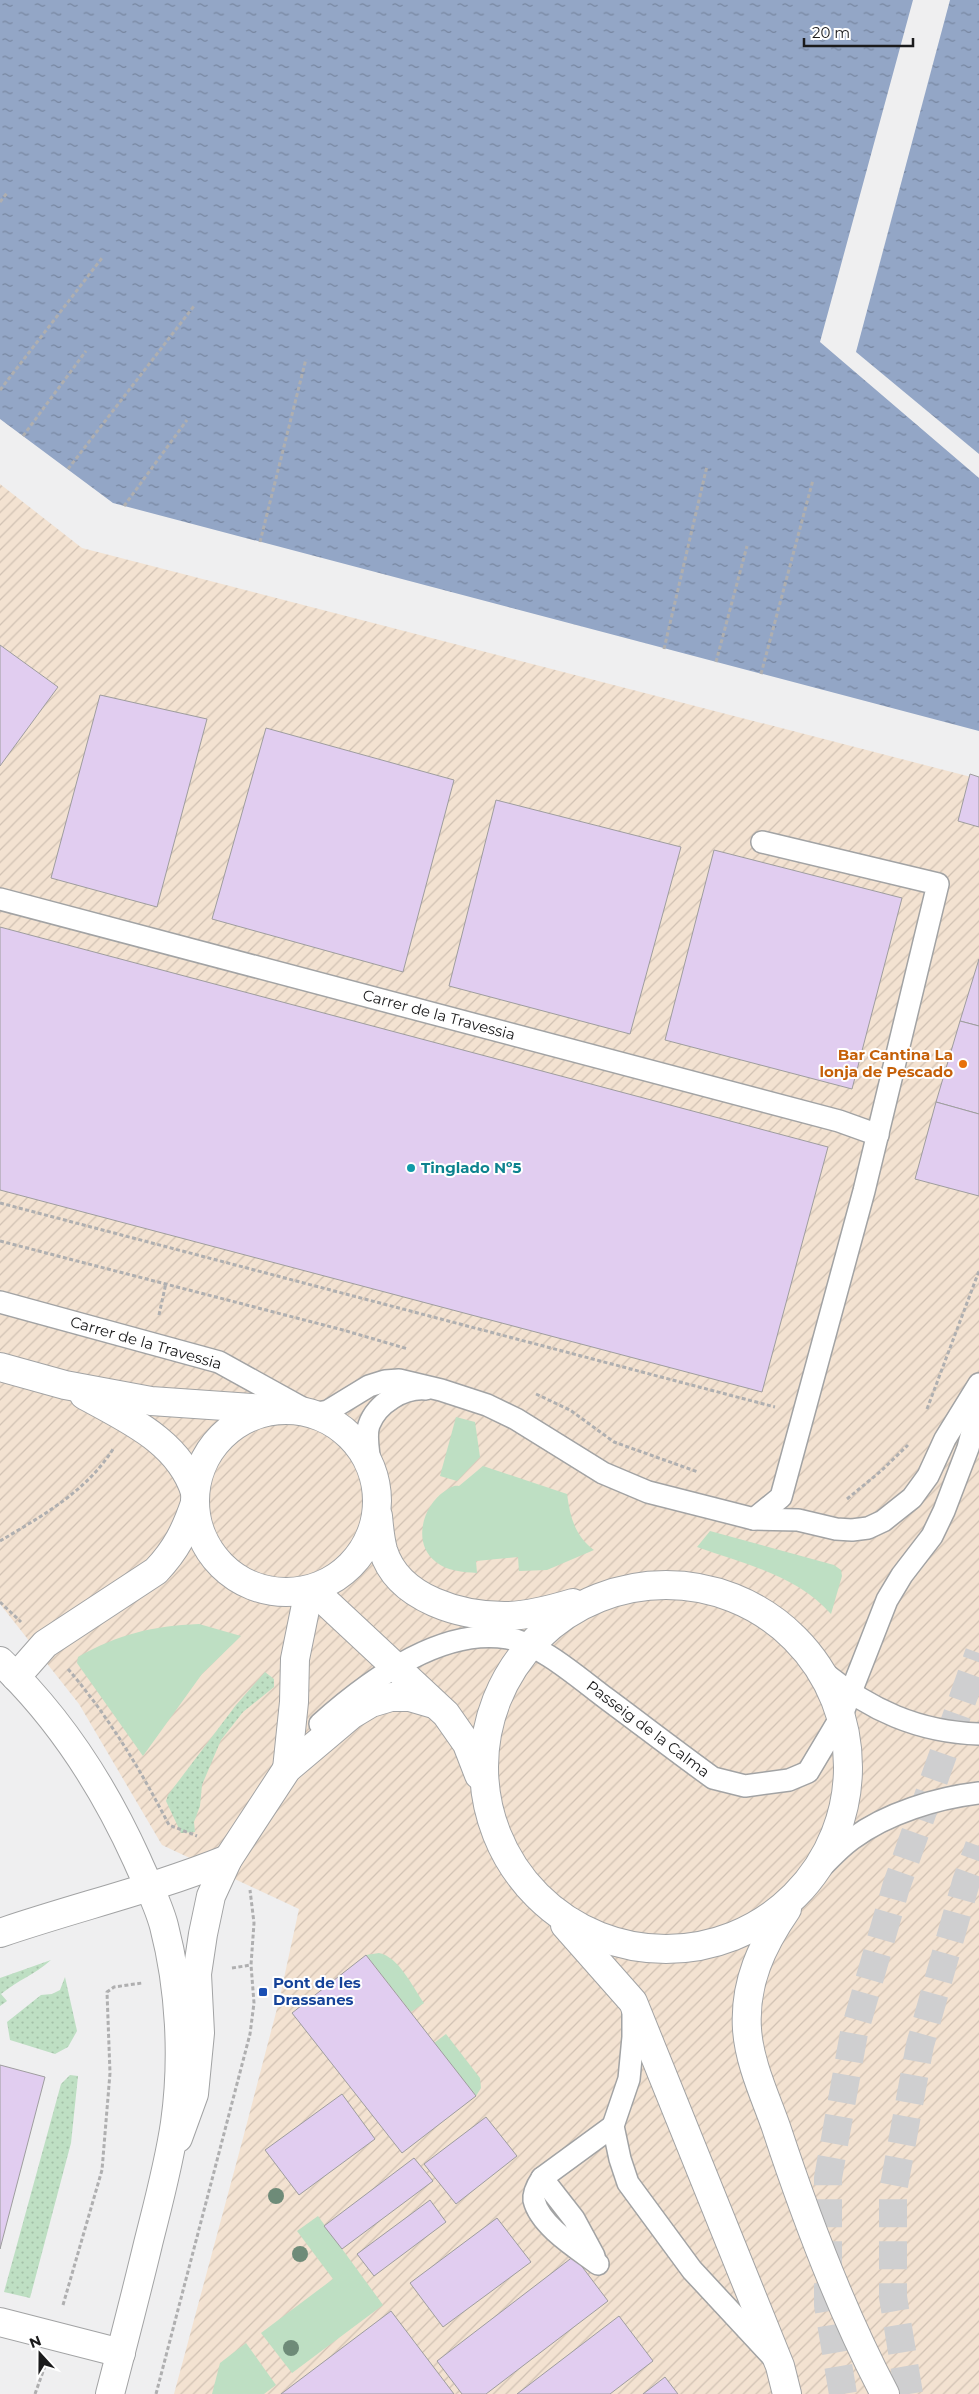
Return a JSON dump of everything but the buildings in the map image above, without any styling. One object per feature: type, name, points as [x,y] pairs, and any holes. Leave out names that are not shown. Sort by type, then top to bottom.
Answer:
[{"type":"street","points":[[0,1367],[65,1385],[151,1401],[312,1414],[341,1428],[358,1444],[370,1464],[377,1486],[383,1550],[392,1568],[409,1587],[424,1597],[448,1607],[473,1613],[510,1616],[549,1610],[615,1591],[663,1584],[710,1589],[755,1607],[793,1634],[846,1704],[849,1756],[846,1799],[834,1839],[805,1885],[771,1933],[758,1960],[749,1991],[747,2029],[756,2068],[802,2205],[850,2322],[885,2394]]},
{"type":"street","points":[[65,1385],[129,1421],[163,1443],[185,1468],[195,1497],[195,1514],[201,1534],[217,1562],[241,1581],[271,1592],[310,1589],[335,1578],[355,1561],[364,1550],[373,1532],[378,1509]]},
{"type":"street","points":[[110,2394],[166,2170],[175,2122],[178,2076],[176,1993],[163,1925],[149,1887],[116,1816],[87,1764],[60,1728],[8,1669],[156,1571],[171,1555],[183,1536],[195,1497],[200,1471],[209,1452],[223,1435],[240,1422],[260,1414],[281,1410]]},
{"type":"street","points":[[310,1589],[446,1714],[467,1744],[474,1760],[492,1827],[507,1860],[528,1888],[555,1913],[632,2002],[780,2366],[787,2394]]},
{"type":"street","points":[[287,1769],[294,1702],[295,1659],[310,1589]]},
{"type":"street","points":[[484,1792],[484,1742],[497,1694],[528,1646],[546,1629],[573,1610],[615,1591]]},
{"type":"street","points":[[166,2170],[194,2094],[200,2033],[197,1974],[211,1896],[228,1859],[287,1769],[351,1714],[371,1703],[391,1696],[410,1696],[434,1704]]},
{"type":"street","points":[[0,1933],[61,1912],[149,1887],[228,1859]]},
{"type":"street","points":[[555,1913],[602,1938],[655,1950],[709,1944],[753,1926],[805,1885]]},
{"type":"street","points":[[0,2322],[121,2353]]},
{"type":"lane","points":[[754,1519],[780,1497],[878,1135],[938,884],[762,842]]},
{"type":"lane","name":"Carrer de la Travessia","points":[[0,899],[839,1121],[878,1135]]},
{"type":"lane","name":"Carrer de la Travessia","points":[[0,1302],[219,1362],[312,1414]]},
{"type":"lane","points":[[312,1414],[328,1412],[370,1386],[384,1381],[399,1380],[441,1390],[487,1405],[516,1420],[603,1473],[648,1492],[754,1519],[798,1520],[836,1529],[852,1530],[868,1528],[883,1521],[912,1498],[923,1484],[945,1439],[979,1384]]},
{"type":"lane","points":[[370,1464],[369,1425],[377,1411],[388,1401],[402,1393],[419,1388],[441,1390]]},
{"type":"lane","name":"Passeig de la Calma","points":[[287,1769],[320,1724],[351,1696],[397,1667],[437,1647],[474,1637],[508,1638],[546,1653],[713,1778],[745,1786],[789,1780],[808,1772],[846,1704],[887,1600],[902,1575],[932,1536],[944,1511],[968,1448],[979,1406]]},
{"type":"lane","points":[[846,1704],[879,1709],[928,1728],[979,1734]]},
{"type":"lane","points":[[805,1885],[852,1839],[878,1824],[944,1799],[979,1794]]},
{"type":"lane","points":[[632,2002],[634,2037],[628,2079],[613,2126],[620,2159],[628,2183],[692,2270],[780,2366]]},
{"type":"lane","points":[[542,2178],[613,2126]]},
{"type":"path","points":[[0,202],[7,193]]},
{"type":"path","points":[[0,390],[102,258]]},
{"type":"path","points":[[68,469],[194,306]]},
{"type":"path","points":[[24,436],[86,352]]},
{"type":"path","points":[[260,542],[306,359]]},
{"type":"path","points":[[124,506],[188,420]]},
{"type":"path","points":[[664,649],[707,466]]},
{"type":"path","points":[[761,674],[814,480]]},
{"type":"path","points":[[716,662],[748,546]]},
{"type":"path","points":[[0,1203],[803,1413]]},
{"type":"path","points":[[0,1241],[334,1328],[416,1352]]},
{"type":"path","points":[[926,1411],[979,1271]]},
{"type":"path","points":[[529,1391],[570,1410],[614,1442],[702,1473]]},
{"type":"path","points":[[846,1500],[881,1471],[909,1443]]},
{"type":"path","points":[[0,1541],[37,1519],[86,1483],[103,1464],[116,1444]]},
{"type":"path","points":[[0,1602],[12,1613]]},
{"type":"path","points":[[63,1664],[98,1703],[144,1776],[169,1825],[199,1837]]},
{"type":"path","points":[[156,2394],[250,2034],[254,2003],[251,1964],[254,1923],[252,1900],[247,1883]]},
{"type":"path","points":[[63,2307],[102,2170],[110,2073],[107,1992]]},
{"type":"path","points":[[35,2394],[47,2361]]},
{"type":"shaded area","points":[[0,484],[82,548],[979,779],[979,2394],[174,2394],[279,2001],[299,1909],[162,1845],[79,1704],[0,1604]]},
{"type":"green space","points":[[456,1417],[475,1422],[480,1457],[457,1481],[440,1476]]},
{"type":"green space","points":[[483,1466],[567,1494],[574,1525],[582,1539],[594,1550],[547,1570],[519,1571],[518,1557],[476,1561],[477,1573],[450,1569],[436,1562],[424,1545],[422,1536],[426,1515],[437,1498],[445,1491],[459,1486]]},
{"type":"green space","points":[[710,1531],[834,1565],[841,1570],[842,1576],[831,1614],[802,1589],[786,1580],[751,1565],[697,1547]]},
{"type":"green space","points":[[199,1624],[241,1636],[202,1674],[143,1756],[77,1663],[78,1657],[108,1642],[136,1633],[151,1629]]},
{"type":"green space","points":[[265,1672],[274,1679],[274,1687],[243,1712],[221,1740],[202,1785],[200,1806],[194,1822],[195,1832],[181,1833],[166,1801],[168,1795],[236,1705]]},
{"type":"green space","points":[[379,1953],[393,1960],[399,1966],[424,2003],[411,2012],[366,1955]]},
{"type":"green space","points":[[51,1960],[1,1994],[7,2001],[0,2006],[0,1978]]},
{"type":"green space","points":[[65,1977],[77,2031],[68,2047],[55,2054],[10,2040],[7,2022],[41,1995],[52,1994],[60,1990]]},
{"type":"green space","points":[[446,2034],[480,2078],[481,2088],[476,2096],[434,2043]]},
{"type":"green space","points":[[70,2075],[78,2076],[71,2143],[30,2298],[4,2292],[61,2084]]},
{"type":"green space","points":[[318,2216],[383,2305],[292,2373],[261,2333],[333,2279],[297,2231]]},
{"type":"green space","points":[[246,2343],[276,2385],[264,2394],[212,2394],[220,2363]]},
{"type":"water","points":[[0,0],[913,0],[820,342],[979,478],[979,731],[113,503],[0,419]]},
{"type":"water","points":[[950,0],[979,0],[979,454],[856,352]]},
{"type":"tunnel","points":[[843,2394],[828,2305],[828,2178],[854,2033],[896,1887],[979,1653]]},
{"type":"tunnel","points":[[909,2394],[893,2297],[893,2191],[920,2045],[966,1882],[979,1846]]},
{"type":"place","name":"Bar Cantina La lonja de Pescado","points":[[963,1064]]},
{"type":"place","name":"Tinglado Nº5","points":[[411,1168]]},
{"type":"place","name":"Pont de les Drassanes","points":[[263,1992]]}]
